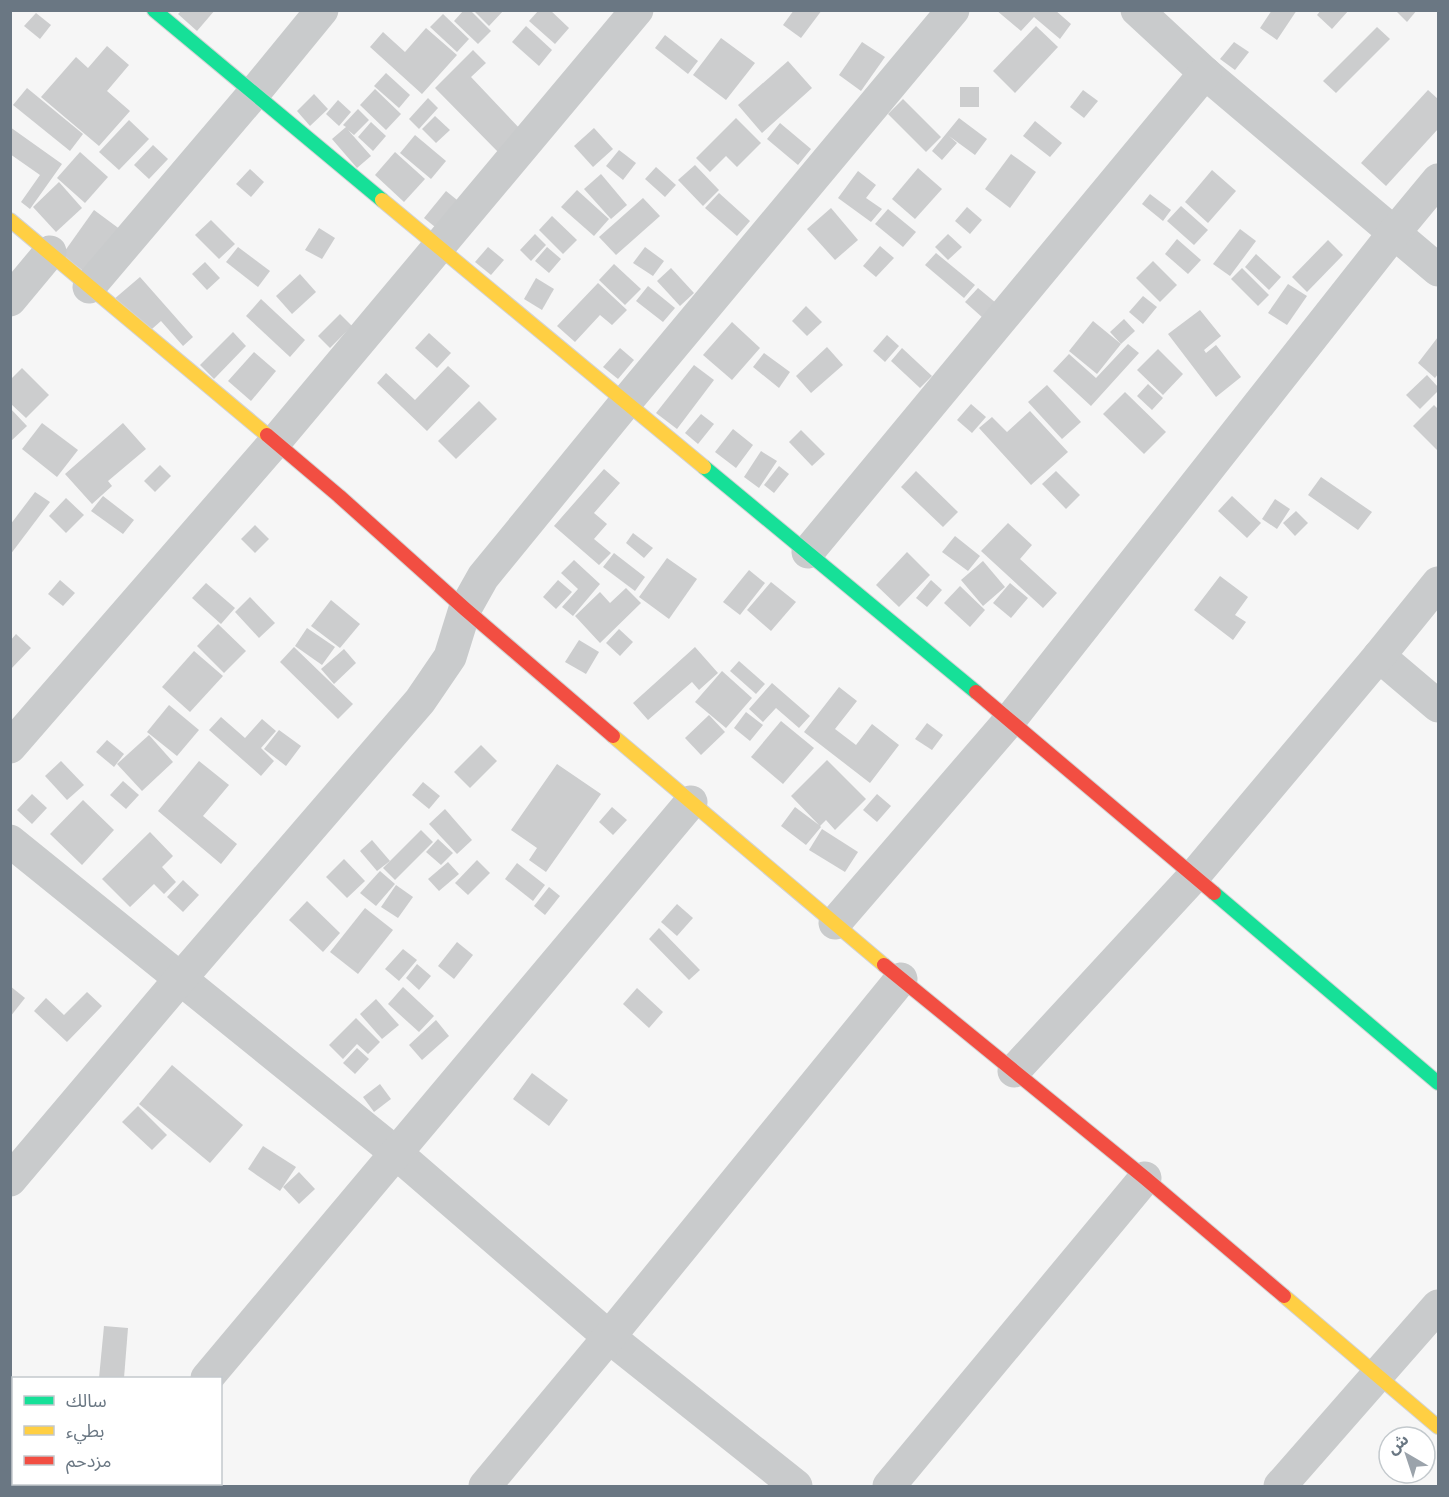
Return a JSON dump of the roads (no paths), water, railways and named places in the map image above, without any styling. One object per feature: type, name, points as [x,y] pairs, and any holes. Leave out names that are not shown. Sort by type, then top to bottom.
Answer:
[{"type":"street","points":[[154,10],[1010,720],[1438,1083]]},
{"type":"street","points":[[89,286],[322,10]]},
{"type":"street","points":[[10,747],[275,442],[637,10]]},
{"type":"street","points":[[10,1180],[420,701],[450,657],[465,609],[483,577],[953,10]]},
{"type":"street","points":[[1137,10],[1205,73],[1438,270]]},
{"type":"street","points":[[808,552],[1205,73]]},
{"type":"street","points":[[836,923],[1010,720],[1438,180]]},
{"type":"street","points":[[10,220],[339,496],[465,609],[691,802],[901,979],[1145,1178],[1438,1427]]},
{"type":"street","points":[[10,300],[50,252]]},
{"type":"street","points":[[1014,1071],[1194,876],[1380,656],[1438,583]]},
{"type":"street","points":[[1380,656],[1438,706]]},
{"type":"street","points":[[208,1377],[691,802]]},
{"type":"street","points":[[10,841],[396,1153],[609,1337],[796,1486]]},
{"type":"street","points":[[484,1486],[609,1337],[901,979]]},
{"type":"street","points":[[889,1486],[1145,1178]]},
{"type":"street","points":[[1280,1486],[1438,1306]]}]
